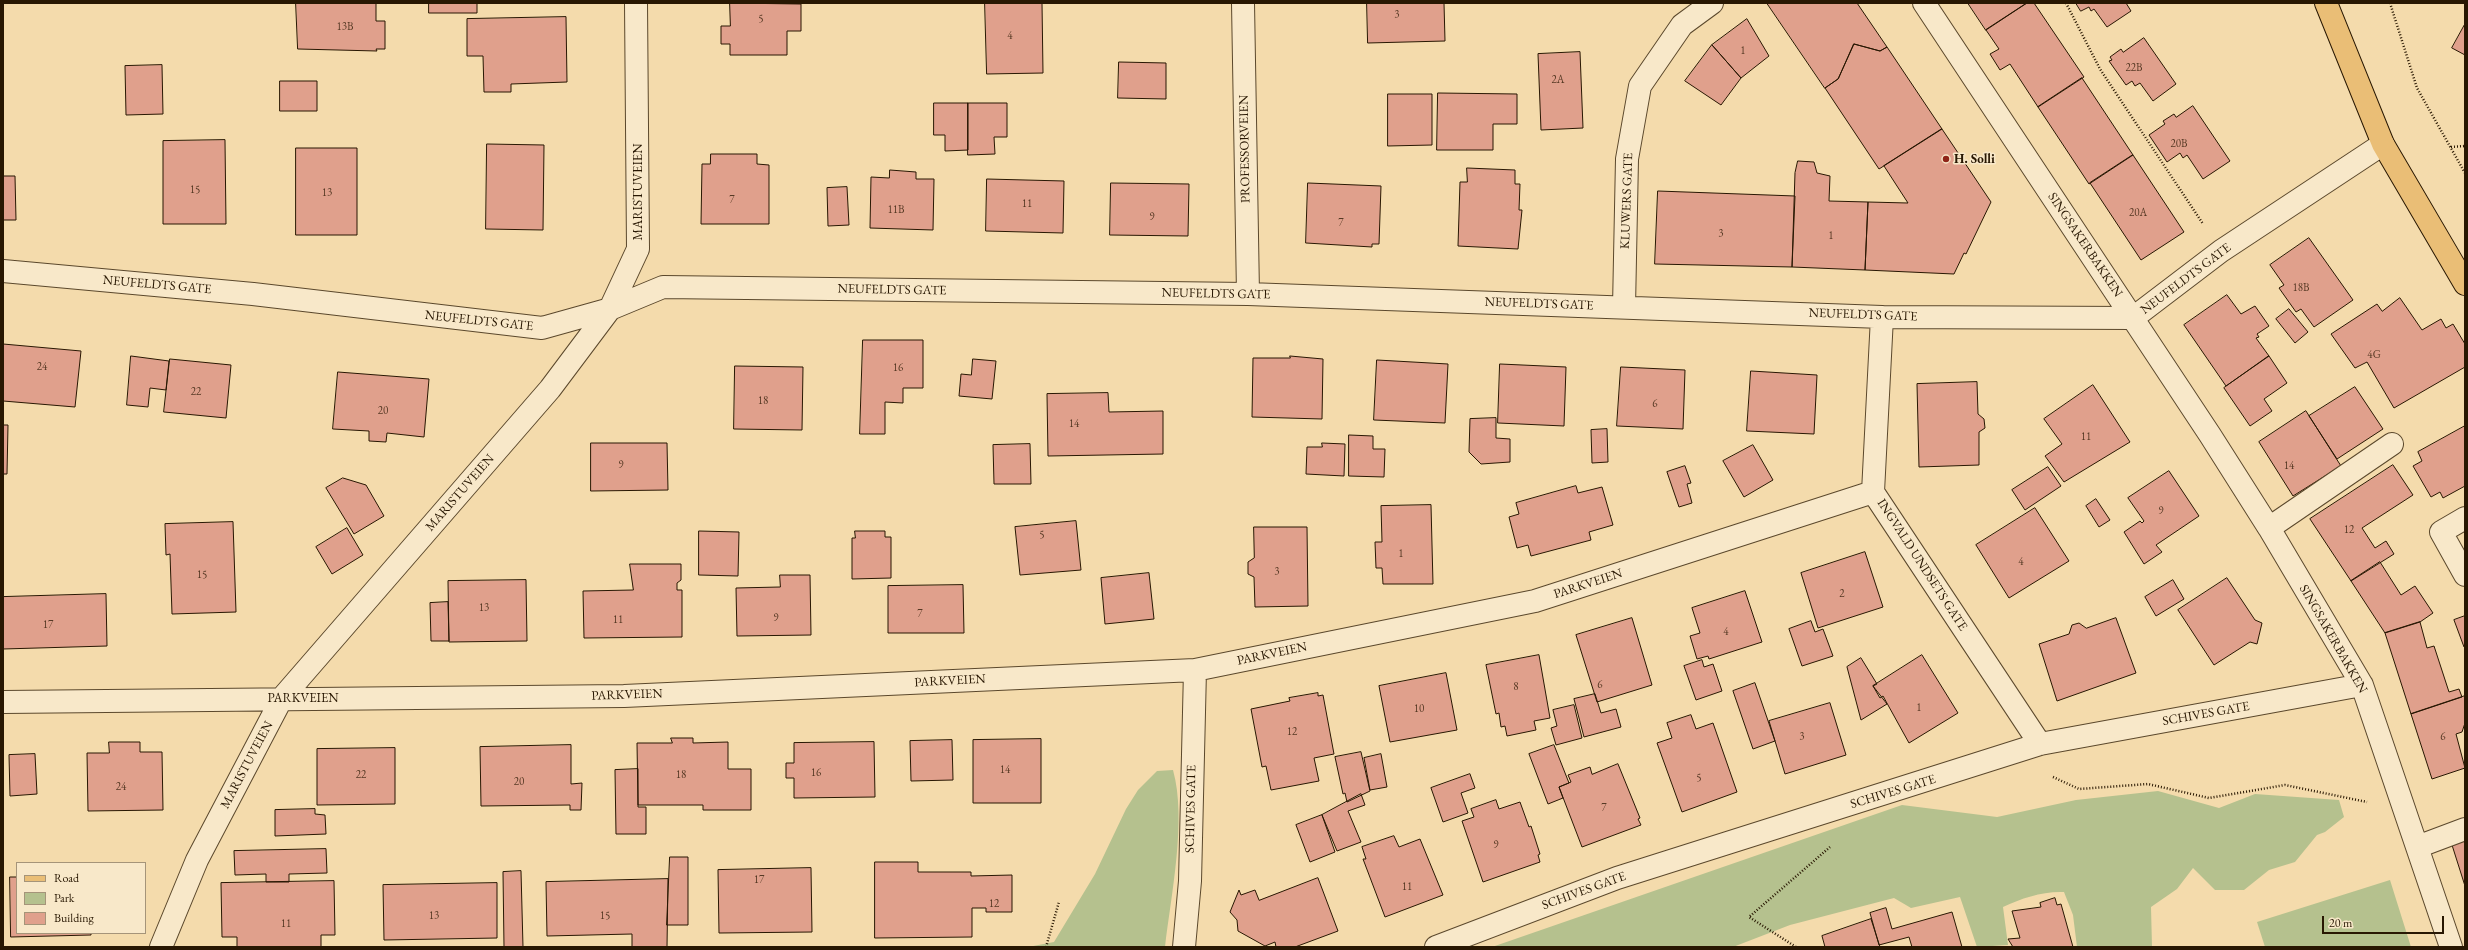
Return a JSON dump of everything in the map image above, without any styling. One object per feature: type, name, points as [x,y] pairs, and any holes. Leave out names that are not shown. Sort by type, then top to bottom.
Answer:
[{"type":"main road","points":[[2326,3],[2383,144],[2465,284]]},
{"type":"street","name":"MARISTUVEIEN","points":[[161,947],[197,860],[282,698],[550,389],[610,309],[638,249],[636,3]]},
{"type":"street","name":"PROFESSORVEIEN","points":[[1243,3],[1248,294]]},
{"type":"street","name":"KLUWERS GATE","points":[[1624,307],[1627,159],[1640,86],[1682,25],[1712,3]]},
{"type":"street","name":"SINGSAKERBAKKEN","points":[[1924,3],[2133,318],[2269,528],[2362,685],[2452,947]]},
{"type":"street","name":"NEUFELDTS GATE","points":[[3,271],[253,294],[542,328],[610,309],[663,287],[1248,294],[1882,317],[2133,318],[2221,251],[2383,144]]},
{"type":"street","name":"INGVALD UNDSETS GATE","points":[[1882,317],[1874,492],[2040,744]]},
{"type":"street","points":[[2269,528],[2392,444]]},
{"type":"street","name":"PARKVEIEN","points":[[3,702],[282,698],[624,696],[1194,670],[1535,601],[1874,492]]},
{"type":"street","points":[[2465,518],[2440,532],[2465,575]]},
{"type":"street","name":"SCHIVES GATE","points":[[1184,947],[1190,881],[1194,670]]},
{"type":"street","name":"SCHIVES GATE","points":[[1436,947],[1617,878],[2040,744],[2362,685]]},
{"type":"street","points":[[2417,847],[2465,829]]},
{"type":"path","points":[[2066,3],[2100,69],[2146,141],[2221,251]]},
{"type":"path","points":[[2390,3],[2417,88],[2465,173]]},
{"type":"path","points":[[2451,147],[2465,146]]},
{"type":"path","points":[[2008,755],[2079,789],[2148,784],[2209,798],[2285,785],[2343,796],[2364,803],[2398,790]]},
{"type":"path","points":[[1796,947],[1749,917],[1830,846],[1822,813]]},
{"type":"path","points":[[1046,947],[1059,902]]},
{"type":"green space","points":[[1173,770],[1177,790],[1178,834],[1174,881],[1165,947],[1028,947],[1054,942],[1095,874],[1126,809],[1138,790],[1157,771]]},
{"type":"green space","points":[[2158,791],[2219,808],[2255,794],[2339,800],[2344,817],[2325,832],[2317,835],[2295,862],[2269,870],[2244,890],[2215,890],[2193,868],[2177,889],[2151,907],[2152,947],[2077,947],[2073,915],[2064,892],[2056,892],[2033,896],[2003,907],[2008,945],[1977,947],[1960,897],[1911,908],[1894,898],[1790,925],[1733,947],[1492,947],[1902,805],[1997,817],[2076,800]]},
{"type":"green space","points":[[2390,880],[2411,947],[2265,947],[2257,922]]},
{"type":"building","points":[[296,3],[376,3],[376,21],[385,21],[385,49],[376,49],[377,51],[298,49]]},
{"type":"building","points":[[429,3],[477,3],[477,13],[429,13]]},
{"type":"building","points":[[730,3],[801,4],[801,31],[787,31],[787,55],[730,55],[730,44],[721,44],[721,26],[730,26]]},
{"type":"building","points":[[985,3],[1042,3],[1043,73],[987,74]]},
{"type":"building","points":[[1367,3],[1444,3],[1445,41],[1368,43]]},
{"type":"building","points":[[1767,3],[1857,3],[1887,47],[1880,51],[1854,44],[1838,79],[1825,88]]},
{"type":"building","points":[[1968,3],[2027,3],[1986,30]]},
{"type":"building","points":[[2027,3],[2034,3],[2084,77],[2038,107],[2010,64],[2000,70],[1990,54],[1999,49],[1986,30]]},
{"type":"building","points":[[2076,3],[2126,3],[2131,11],[2107,27],[2094,9],[2091,11],[2089,7],[2081,11]]},
{"type":"building","points":[[566,17],[567,82],[511,84],[511,92],[484,92],[483,56],[467,56],[467,19]]},
{"type":"building","points":[[1747,19],[1769,56],[1741,78],[1712,45]]},
{"type":"building","points":[[2465,24],[2465,55],[2452,48]]},
{"type":"building","points":[[2144,38],[2176,84],[2153,101],[2140,83],[2135,86],[2132,81],[2126,85],[2109,61],[2112,60],[2110,57],[2121,49],[2123,52]]},
{"type":"building","points":[[1854,44],[1880,51],[1887,47],[1942,129],[1879,169],[1825,88],[1838,79]]},
{"type":"building","points":[[1712,45],[1741,78],[1721,105],[1685,81]]},
{"type":"building","points":[[1580,52],[1583,128],[1541,130],[1538,54]]},
{"type":"building","points":[[1119,62],[1166,63],[1166,99],[1118,98]]},
{"type":"building","points":[[162,65],[163,114],[126,115],[125,66]]},
{"type":"building","points":[[2082,78],[2133,155],[2089,184],[2038,107]]},
{"type":"building","points":[[280,81],[317,81],[317,111],[280,111]]},
{"type":"building","points":[[1438,93],[1517,94],[1517,124],[1493,124],[1493,150],[1437,150]]},
{"type":"building","points":[[1388,94],[1432,94],[1432,145],[1388,146]]},
{"type":"building","points":[[934,103],[968,103],[968,150],[945,151],[945,135],[934,135]]},
{"type":"building","points":[[968,103],[1007,103],[1007,137],[994,137],[995,154],[968,155]]},
{"type":"building","points":[[2193,106],[2230,161],[2203,179],[2187,155],[2183,158],[2180,153],[2167,162],[2149,135],[2165,124],[2163,121],[2174,114],[2176,117]]},
{"type":"building","points":[[1942,129],[1991,202],[1966,254],[1964,253],[1954,274],[1865,270],[1868,202],[1908,203],[1884,166]]},
{"type":"building","points":[[225,140],[226,224],[163,224],[163,141]]},
{"type":"building","points":[[487,144],[544,145],[543,230],[486,229]]},
{"type":"building","points":[[296,148],[357,148],[357,235],[296,235]]},
{"type":"building","points":[[711,154],[757,154],[757,164],[769,165],[769,224],[701,224],[702,164],[710,164]]},
{"type":"building","points":[[2133,155],[2184,232],[2141,260],[2090,183]]},
{"type":"building","points":[[1798,161],[1814,162],[1817,173],[1830,176],[1829,201],[1868,202],[1865,270],[1792,267],[1795,173]]},
{"type":"building","points":[[1467,168],[1515,170],[1515,184],[1520,184],[1519,210],[1522,210],[1518,249],[1458,246],[1460,182],[1467,182]]},
{"type":"building","points":[[890,170],[916,172],[916,179],[934,179],[933,230],[870,228],[871,177],[889,178]]},
{"type":"building","points":[[3,176],[15,176],[16,220],[3,220]]},
{"type":"building","points":[[987,179],[1064,181],[1063,233],[986,231]]},
{"type":"building","points":[[1111,183],[1189,184],[1188,236],[1110,235]]},
{"type":"building","points":[[1308,183],[1381,186],[1379,244],[1372,244],[1372,247],[1306,243]]},
{"type":"building","points":[[847,187],[849,225],[828,226],[827,188]]},
{"type":"building","points":[[1658,191],[1795,196],[1792,267],[1655,264]]},
{"type":"building","points":[[2309,238],[2353,300],[2314,327],[2301,309],[2296,312],[2279,288],[2284,285],[2270,265]]},
{"type":"building","points":[[2227,295],[2241,314],[2255,306],[2269,326],[2257,334],[2259,337],[2256,338],[2269,356],[2226,386],[2184,325]]},
{"type":"building","points":[[2400,298],[2422,330],[2441,319],[2446,328],[2453,324],[2465,344],[2465,367],[2394,408],[2367,362],[2355,368],[2331,334],[2377,304],[2382,311]]},
{"type":"building","points":[[2289,309],[2308,332],[2295,343],[2276,319]]},
{"type":"building","points":[[863,340],[923,340],[923,388],[903,388],[903,403],[885,402],[885,434],[860,434]]},
{"type":"building","points":[[3,344],[81,351],[75,407],[3,401]]},
{"type":"building","points":[[131,356],[169,361],[166,390],[150,388],[148,407],[127,405]]},
{"type":"building","points":[[1290,356],[1323,359],[1322,419],[1252,417],[1253,358],[1290,358]]},
{"type":"building","points":[[2269,356],[2287,383],[2264,399],[2272,411],[2250,426],[2224,388]]},
{"type":"building","points":[[170,359],[231,365],[226,418],[164,412]]},
{"type":"building","points":[[973,359],[996,361],[992,399],[959,396],[961,374],[971,375]]},
{"type":"building","points":[[1377,360],[1448,364],[1445,423],[1374,420]]},
{"type":"building","points":[[1500,364],[1566,367],[1564,426],[1498,423]]},
{"type":"building","points":[[735,366],[803,367],[802,430],[734,429]]},
{"type":"building","points":[[1621,367],[1685,370],[1683,429],[1617,426]]},
{"type":"building","points":[[1751,371],[1817,375],[1814,434],[1747,431]]},
{"type":"building","points":[[338,372],[429,379],[424,437],[387,433],[386,442],[369,441],[369,431],[333,429]]},
{"type":"building","points":[[1977,382],[1978,414],[1984,419],[1985,428],[1979,432],[1979,465],[1919,467],[1917,384]]},
{"type":"building","points":[[2093,385],[2130,442],[2064,482],[2045,456],[2062,444],[2044,419]]},
{"type":"building","points":[[2355,387],[2383,429],[2337,459],[2309,416]]},
{"type":"building","points":[[1108,393],[1109,412],[1163,411],[1163,454],[1048,456],[1047,394]]},
{"type":"building","points":[[2306,411],[2341,466],[2293,496],[2259,442]]},
{"type":"building","points":[[1496,418],[1496,438],[1510,439],[1510,462],[1481,464],[1469,452],[1470,419]]},
{"type":"building","points":[[3,425],[8,425],[7,474],[3,474]]},
{"type":"building","points":[[2465,426],[2465,486],[2443,498],[2440,492],[2431,497],[2413,466],[2422,461],[2418,452]]},
{"type":"building","points":[[1607,429],[1608,462],[1592,463],[1591,430]]},
{"type":"building","points":[[1349,435],[1373,436],[1373,449],[1385,449],[1384,477],[1349,476]]},
{"type":"building","points":[[591,443],[667,443],[668,490],[591,491]]},
{"type":"building","points":[[1322,443],[1345,444],[1344,476],[1306,474],[1307,447],[1322,447]]},
{"type":"building","points":[[1030,444],[1031,484],[994,484],[993,445]]},
{"type":"building","points":[[1753,445],[1773,480],[1744,497],[1723,461]]},
{"type":"building","points":[[2393,465],[2413,495],[2362,528],[2375,548],[2386,541],[2394,554],[2351,581],[2310,519]]},
{"type":"building","points":[[1685,466],[1691,483],[1687,484],[1692,503],[1679,507],[1667,472]]},
{"type":"building","points":[[2048,467],[2061,486],[2025,510],[2012,490]]},
{"type":"building","points":[[2169,471],[2199,516],[2156,545],[2162,552],[2144,564],[2124,532],[2140,521],[2142,523],[2144,521],[2128,498]]},
{"type":"building","points":[[343,478],[366,485],[384,516],[354,534],[326,488]]},
{"type":"building","points":[[1576,486],[1578,493],[1602,487],[1613,525],[1589,532],[1591,540],[1531,556],[1528,545],[1517,548],[1509,517],[1519,514],[1516,503]]},
{"type":"building","points":[[2096,499],[2110,520],[2099,527],[2086,506]]},
{"type":"building","points":[[1431,505],[1433,584],[1383,584],[1382,568],[1376,568],[1375,542],[1382,542],[1381,506]]},
{"type":"building","points":[[2035,508],[2069,561],[2009,598],[1976,545]]},
{"type":"building","points":[[1076,521],[1081,570],[1020,575],[1015,527]]},
{"type":"building","points":[[233,522],[236,612],[172,614],[170,554],[166,555],[165,524]]},
{"type":"building","points":[[1254,527],[1307,527],[1308,606],[1255,607],[1254,577],[1248,574],[1248,562],[1254,558]]},
{"type":"building","points":[[347,528],[363,555],[332,574],[316,547]]},
{"type":"building","points":[[699,531],[739,532],[738,576],[699,575]]},
{"type":"building","points":[[855,531],[885,531],[885,537],[891,537],[891,578],[852,579],[852,538],[855,538]]},
{"type":"building","points":[[1865,552],[1883,607],[1818,628],[1801,573]]},
{"type":"building","points":[[2380,562],[2401,595],[2415,586],[2433,613],[2420,622],[2385,633],[2351,581]]},
{"type":"building","points":[[630,564],[681,564],[681,580],[677,583],[677,590],[682,590],[682,637],[584,638],[583,591],[633,590]]},
{"type":"building","points":[[1149,573],[1154,619],[1105,624],[1101,578]]},
{"type":"building","points":[[780,575],[810,575],[811,635],[737,636],[736,588],[780,587]]},
{"type":"building","points":[[2227,578],[2255,620],[2262,623],[2257,644],[2250,642],[2214,665],[2178,610]]},
{"type":"building","points":[[526,580],[527,641],[449,642],[448,581]]},
{"type":"building","points":[[2173,580],[2184,599],[2156,616],[2145,597]]},
{"type":"building","points":[[963,585],[964,633],[888,633],[888,586]]},
{"type":"building","points":[[1745,591],[1762,642],[1709,659],[1708,656],[1697,659],[1690,636],[1700,633],[1692,608]]},
{"type":"building","points":[[106,594],[107,646],[3,649],[3,597]]},
{"type":"building","points":[[448,602],[449,641],[431,641],[430,603]]},
{"type":"building","points":[[2465,616],[2465,647],[2464,647],[2454,620]]},
{"type":"building","points":[[1632,618],[1652,685],[1597,702],[1576,635]]},
{"type":"building","points":[[2116,618],[2136,673],[2057,701],[2039,644],[2069,634],[2072,625],[2079,623],[2086,628]]},
{"type":"building","points":[[1811,621],[1815,632],[1823,629],[1833,656],[1802,666],[1789,629]]},
{"type":"building","points":[[2420,622],[2427,648],[2434,646],[2449,692],[2459,689],[2462,697],[2411,714],[2385,633]]},
{"type":"building","points":[[1539,655],[1550,718],[1534,721],[1536,730],[1507,736],[1505,726],[1501,727],[1499,713],[1496,714],[1486,665]]},
{"type":"building","points":[[1922,655],[1958,713],[1909,743],[1883,696],[1880,698],[1873,686]]},
{"type":"building","points":[[1861,658],[1877,684],[1873,686],[1887,704],[1861,720],[1847,667]]},
{"type":"building","points":[[1702,660],[1704,667],[1713,664],[1722,691],[1696,700],[1684,666]]},
{"type":"building","points":[[1446,673],[1457,730],[1390,742],[1379,686]]},
{"type":"building","points":[[1755,683],[1775,741],[1753,749],[1733,691]]},
{"type":"building","points":[[1318,693],[1318,696],[1323,695],[1334,754],[1314,758],[1319,781],[1271,790],[1266,766],[1262,767],[1251,709],[1290,701],[1289,698]]},
{"type":"building","points":[[1595,694],[1601,713],[1616,709],[1621,727],[1584,737],[1574,699]]},
{"type":"building","points":[[2465,696],[2465,723],[2462,732],[2456,734],[2465,768],[2432,779],[2411,714]]},
{"type":"building","points":[[1830,703],[1846,755],[1785,774],[1769,721]]},
{"type":"building","points":[[1574,705],[1582,738],[1556,745],[1551,728],[1557,726],[1553,710]]},
{"type":"building","points":[[1691,715],[1696,729],[1713,723],[1737,792],[1682,812],[1657,743],[1672,738],[1667,723]]},
{"type":"building","points":[[671,738],[693,738],[693,743],[728,742],[728,769],[751,769],[751,810],[703,810],[703,805],[638,805],[637,743],[672,743]]},
{"type":"building","points":[[1041,739],[1041,803],[973,803],[973,740]]},
{"type":"building","points":[[952,740],[953,780],[911,781],[910,741]]},
{"type":"building","points":[[109,742],[140,742],[140,752],[162,752],[163,810],[88,811],[87,753],[109,753]]},
{"type":"building","points":[[874,742],[875,797],[794,798],[794,778],[786,778],[786,763],[794,763],[794,743]]},
{"type":"building","points":[[571,745],[571,784],[582,783],[581,810],[570,810],[570,805],[481,806],[480,747]]},
{"type":"building","points":[[1554,745],[1569,783],[1559,787],[1563,798],[1548,804],[1529,754]]},
{"type":"building","points":[[395,748],[395,804],[317,805],[317,749]]},
{"type":"building","points":[[1361,752],[1370,791],[1347,802],[1345,793],[1343,794],[1335,757]]},
{"type":"building","points":[[35,754],[37,794],[10,796],[9,755]]},
{"type":"building","points":[[1381,754],[1387,787],[1370,790],[1364,758]]},
{"type":"building","points":[[1618,764],[1640,818],[1638,819],[1641,825],[1582,847],[1559,787],[1571,782],[1568,775],[1590,767],[1592,774]]},
{"type":"building","points":[[638,769],[638,807],[646,807],[646,834],[616,834],[615,770]]},
{"type":"building","points":[[1470,774],[1475,788],[1461,793],[1468,813],[1443,822],[1431,788]]},
{"type":"building","points":[[1361,794],[1365,805],[1348,811],[1361,842],[1337,851],[1322,815]]},
{"type":"building","points":[[1496,800],[1499,809],[1520,802],[1529,827],[1531,826],[1540,854],[1538,855],[1540,862],[1483,882],[1462,821],[1474,817],[1471,809]]},
{"type":"building","points":[[315,809],[315,814],[325,815],[326,834],[275,836],[275,810]]},
{"type":"building","points":[[1322,815],[1335,852],[1310,862],[1296,825]]},
{"type":"building","points":[[1394,836],[1399,847],[1420,839],[1443,895],[1385,917],[1363,859],[1366,859],[1362,847]]},
{"type":"building","points":[[2465,841],[2465,886],[2452,845]]},
{"type":"building","points":[[326,849],[327,873],[289,874],[289,882],[266,882],[266,874],[235,875],[234,851]]},
{"type":"building","points":[[670,857],[688,857],[688,925],[667,925]]},
{"type":"building","points":[[875,862],[918,862],[918,872],[971,872],[971,876],[1012,875],[1012,912],[986,912],[986,908],[972,908],[972,937],[875,938]]},
{"type":"building","points":[[811,868],[812,932],[719,933],[718,870]]},
{"type":"building","points":[[521,871],[523,947],[504,947],[503,872]]},
{"type":"building","points":[[10,877],[16,877],[16,934],[91,934],[91,935],[11,937]]},
{"type":"building","points":[[1318,878],[1338,931],[1295,947],[1276,947],[1275,942],[1265,946],[1238,931],[1237,920],[1230,912],[1239,890],[1241,895],[1255,890],[1259,900]]},
{"type":"building","points":[[668,879],[667,947],[632,947],[632,934],[547,936],[546,882]]},
{"type":"building","points":[[334,881],[335,935],[321,935],[321,947],[237,947],[237,937],[222,937],[221,883]]},
{"type":"building","points":[[497,883],[497,938],[384,940],[383,885]]},
{"type":"building","points":[[2055,898],[2057,905],[2061,904],[2073,947],[2013,947],[2008,939],[2020,938],[2012,911],[2041,907],[2040,903]]},
{"type":"building","points":[[1886,908],[1892,929],[1952,912],[1962,947],[1912,947],[1909,937],[1879,945],[1870,913]]},
{"type":"building","points":[[1871,919],[1880,947],[1825,947],[1822,936]]},
{"type":"place","name":"H. Solli","points":[[1946,159]]}]
